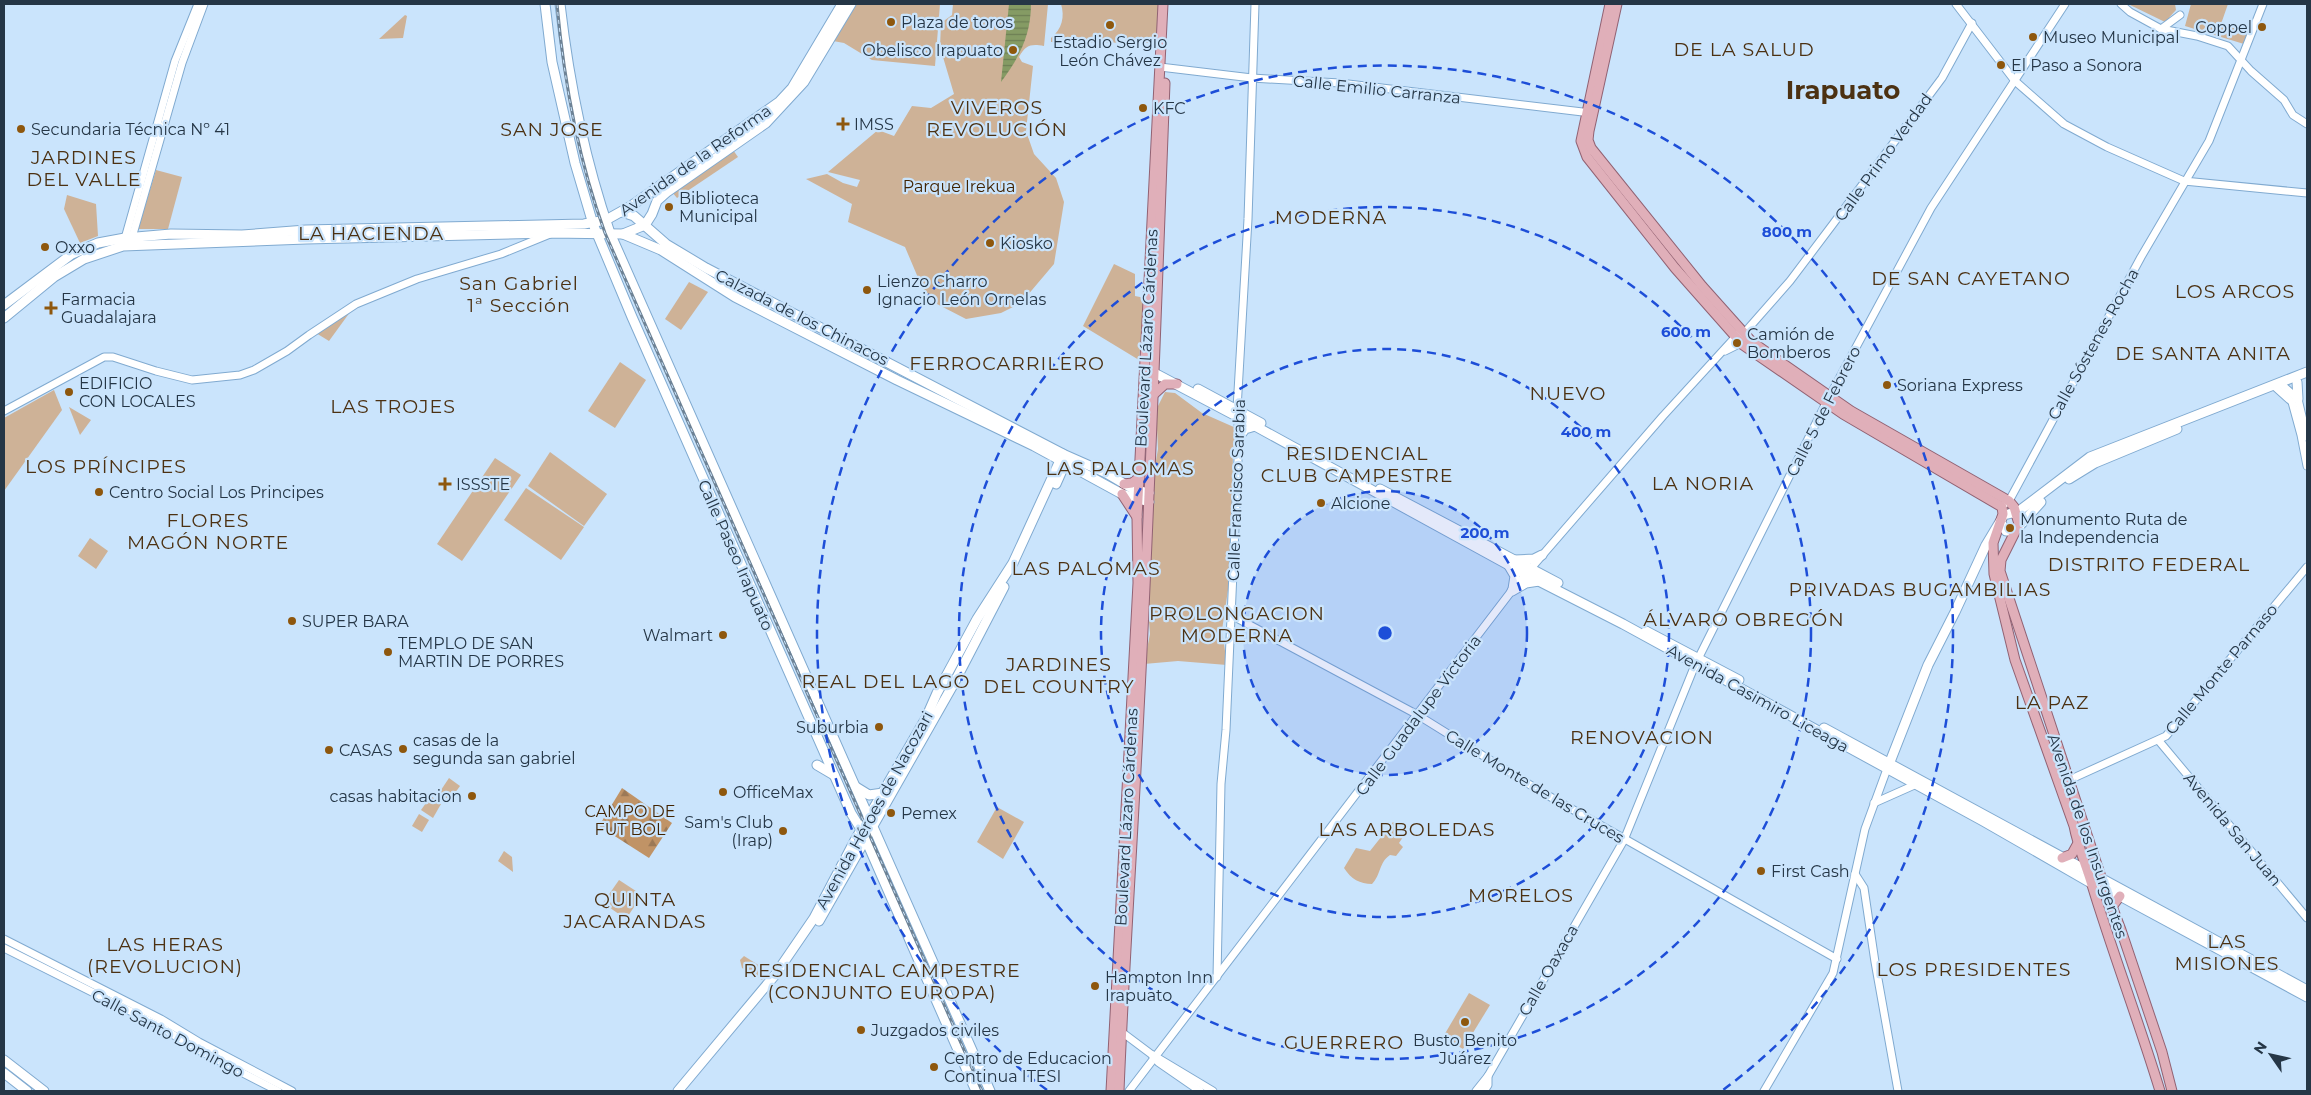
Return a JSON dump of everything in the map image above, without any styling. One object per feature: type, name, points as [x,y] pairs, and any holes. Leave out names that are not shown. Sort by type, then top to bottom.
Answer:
[{"type":"main road","name":"Calle Paseo Irapuato","points":[[545,4],[552,62],[575,164],[593,224],[632,317],[834,775],[976,1091]]},
{"type":"main road","name":"Calle Paseo Irapuato","points":[[560,4],[567,68],[584,146],[610,233],[990,1091]]},
{"type":"main road","name":"Avenida de la Reforma","points":[[822,44],[842,4]]},
{"type":"main road","name":"Avenida de la Reforma","points":[[4,318],[54,277],[84,260],[127,242],[171,234],[242,235],[306,230],[593,224],[606,220],[707,159],[763,119],[792,88],[851,4]]},
{"type":"main road","name":"Boulevard Lázaro Cárdenas","points":[[1119,1091],[1118,1030],[1138,583],[1137,518],[1144,497],[1140,477],[1163,167],[1163,4]]},
{"type":"main road","name":"Boulevard Lázaro Cárdenas","points":[[1162,67],[1169,4]]},
{"type":"main road","points":[[1610,4],[1590,113],[1588,140],[1591,148],[1742,335],[1828,399],[2014,507],[2020,520],[2018,528]]},
{"type":"main road","points":[[1590,113],[1617,4]]},
{"type":"main road","name":"Avenida de la Reforma","points":[[4,305],[72,254],[98,243],[127,242],[166,246],[306,239],[550,233],[623,234],[645,225],[660,198],[707,159]]},
{"type":"main road","name":"Calzada de los Chinacos","points":[[622,212],[634,216],[690,264],[735,297],[1064,459],[1124,484],[1144,497]]},
{"type":"main road","points":[[652,214],[652,224],[658,237]]},
{"type":"main road","points":[[617,248],[623,234]]},
{"type":"main road","name":"Calzada de los Chinacos","points":[[623,234],[662,250],[820,328],[1064,459],[1122,494],[1144,497]]},
{"type":"main road","points":[[815,338],[820,328]]},
{"type":"main road","name":"Boulevard Lázaro Cárdenas","points":[[1111,1091],[1118,1030],[1144,497],[1153,395],[1149,367]]},
{"type":"main road","name":"Avenida Casimiro Liceaga","points":[[1149,367],[1177,384],[1238,413],[1919,783],[2062,858],[2087,872],[2103,884]]},
{"type":"main road","name":"Avenida Casimiro Liceaga","points":[[1149,367],[1226,404],[1255,426],[1510,561]]},
{"type":"main road","points":[[2280,386],[2307,372]]},
{"type":"main road","points":[[1888,766],[1928,666],[1952,620],[1986,545],[2007,513],[2016,514],[2090,457],[2307,377]]},
{"type":"main road","points":[[2297,382],[2298,399]]},
{"type":"main road","points":[[1153,395],[1165,384],[1177,384]]},
{"type":"main road","points":[[1226,404],[1238,398]]},
{"type":"main road","points":[[1238,437],[1245,429],[1255,426]]},
{"type":"main road","name":"Avenida Héroes de Nacozari","points":[[871,821],[883,793],[926,718],[937,693],[1012,563],[1064,459]]},
{"type":"main road","name":"Avenida Héroes de Nacozari","points":[[684,1091],[772,988],[812,933],[840,886],[871,821],[953,684],[1041,516],[1064,459]]},
{"type":"main road","points":[[1124,484],[1132,483],[1140,477]]},
{"type":"main road","points":[[2001,521],[2006,530],[2010,532],[2018,528],[2033,509],[2065,478]]},
{"type":"main road","points":[[1122,494],[1137,518]]},
{"type":"main road","name":"Avenida de los Insurgentes","points":[[2006,504],[1992,550],[1994,574],[2015,660],[2074,826],[2102,923],[2131,997],[2160,1091]]},
{"type":"main road","name":"Avenida de los Insurgentes","points":[[2018,528],[2002,560],[2000,572],[2111,908],[2121,930],[2162,1052],[2172,1091]]},
{"type":"main road","points":[[1512,590],[1515,576],[1510,561],[1527,560],[1542,555]]},
{"type":"main road","name":"Avenida Casimiro Liceaga","points":[[1528,571],[1540,580],[1697,662]]},
{"type":"main road","points":[[1512,590],[1526,583],[1540,580]]},
{"type":"main road","points":[[817,765],[834,775]]},
{"type":"main road","name":"Avenida Casimiro Liceaga","points":[[1919,783],[2091,883],[2103,884]]},
{"type":"main road","points":[[856,787],[869,795],[883,793]]},
{"type":"main road","points":[[851,813],[854,842]]},
{"type":"main road","name":"Avenida Héroes de Nacozari","points":[[678,1091],[785,962],[814,918],[854,842],[863,836]]},
{"type":"main road","points":[[2062,858],[2072,854],[2078,845]]},
{"type":"main road","points":[[840,886],[845,859]]},
{"type":"main road","points":[[2103,884],[2120,896],[2307,990]]},
{"type":"main road","points":[[2103,884],[2307,997]]},
{"type":"main road","points":[[2111,908],[2120,896]]},
{"type":"main road","points":[[2150,1056],[2158,1058],[2162,1052]]},
{"type":"main road","points":[[4,1060],[44,1091]]},
{"type":"main road","points":[[4,1073],[27,1091]]},
{"type":"street","points":[[127,242],[179,62],[198,4]]},
{"type":"street","points":[[179,62],[204,4]]},
{"type":"street","name":"Calle Francisco Sarabia","points":[[1217,977],[1220,802],[1231,615],[1238,398],[1249,190],[1255,4]]},
{"type":"street","points":[[1956,4],[2015,81],[2064,124],[2135,161],[2184,182],[2307,193]]},
{"type":"street","name":"Calle 5 de Febrero","points":[[1624,840],[1697,662],[1828,399],[1931,208],[2065,4]]},
{"type":"street","points":[[2121,4],[2130,12],[2161,29],[2197,36],[2228,46],[2251,71],[2284,100],[2294,115],[2307,124]]},
{"type":"street","name":"Calle Sóstenes Rocha","points":[[2006,504],[2184,182],[2209,141],[2263,4]]},
{"type":"street","points":[[2161,29],[2180,15]]},
{"type":"street","name":"Calle Primo Verdad","points":[[1742,335],[1817,246],[1942,78],[1972,23]]},
{"type":"street","name":"Calle Emilio Carranza","points":[[1162,67],[1252,78],[1340,83],[1417,94],[1590,113]]},
{"type":"street","points":[[4,412],[104,357],[113,357],[156,372],[192,380],[247,372],[287,351],[309,334],[356,304],[417,279],[501,254],[550,233]]},
{"type":"street","name":"Calle Guadalupe Victoria","points":[[1129,1091],[1154,1056],[1356,797],[1416,714],[1512,590],[1662,416],[1723,352],[1742,335]]},
{"type":"street","points":[[2280,386],[2298,399],[2307,437]]},
{"type":"street","points":[[2280,386],[2292,402],[2302,435],[2307,466]]},
{"type":"street","name":"Calle Monte Parnaso","points":[[2069,780],[2159,741],[2171,730],[2307,567]]},
{"type":"street","name":"Calle Monte de las Cruces","points":[[1231,615],[1416,714],[1540,791],[1624,840],[1709,885],[1837,959]]},
{"type":"street","name":"Avenida San Juan","points":[[2159,741],[2307,918]]},
{"type":"street","points":[[1764,1091],[1833,972],[1874,803],[1888,766]]},
{"type":"street","points":[[1874,803],[1919,783]]},
{"type":"street","name":"Calle Oaxaca","points":[[1476,1091],[1488,1076],[1624,840]]},
{"type":"street","points":[[1856,874],[1864,888],[1898,1091]]},
{"type":"street","name":"Calle Santo Domingo","points":[[4,939],[161,1019],[199,1042],[292,1091]]},
{"type":"street","name":"Calle Santo Domingo","points":[[4,948],[158,1025],[194,1048],[278,1091]]},
{"type":"street","points":[[1118,1030],[1200,1091]]},
{"type":"street","points":[[1154,1056],[1213,1091]]},
{"type":"street","name":"Calle Oaxaca","points":[[1484,1091],[1488,1085],[1488,1076]]},
{"type":"green space","name":"Plaza de toros","points":[[855,4],[940,4],[935,66],[872,60],[844,43],[833,41]]},
{"type":"green space","name":"Parque Irekua","points":[[953,4],[1048,4],[1044,46],[1027,47],[1019,57],[1022,62],[1033,66],[1026,131],[1034,154],[1056,178],[1064,202],[1054,264],[1021,303],[1001,313],[966,319],[937,304],[922,287],[905,247],[848,222],[852,204],[806,179],[827,174],[843,183],[857,187],[860,180],[828,172],[878,130],[894,136],[912,106],[931,108],[954,94],[940,47],[941,23],[952,15]]},
{"type":"green space","name":"Estadio Sergio León Chávez","points":[[1061,4],[1159,4],[1157,43],[1051,42],[1051,38],[1058,31],[1062,22]]},
{"type":"green space","points":[[2128,4],[2175,4],[2176,10],[2165,22]]},
{"type":"green space","points":[[2191,4],[2228,4],[2221,24],[2247,32],[2244,44],[2185,26]]},
{"type":"green space","points":[[405,15],[407,16],[403,38],[379,39]]},
{"type":"green space","points":[[733,150],[738,157],[677,198],[672,192]]},
{"type":"green space","points":[[156,170],[182,177],[168,229],[138,229]]},
{"type":"green space","points":[[67,195],[96,204],[98,236],[80,243],[64,209]]},
{"type":"green space","points":[[1114,264],[1135,274],[1135,296],[1145,298],[1139,360],[1083,326]]},
{"type":"green space","points":[[689,282],[708,292],[681,330],[665,319]]},
{"type":"green space","points":[[353,308],[329,341],[316,333]]},
{"type":"green space","points":[[620,362],[646,380],[615,428],[588,411]]},
{"type":"green space","points":[[54,390],[62,410],[4,491],[4,418]]},
{"type":"green space","points":[[1165,392],[1175,393],[1202,413],[1236,428],[1233,451],[1231,570],[1222,630],[1227,665],[1178,661],[1144,664],[1150,634],[1147,597],[1151,489],[1158,449],[1156,410]]},
{"type":"green space","points":[[69,407],[91,420],[80,435]]},
{"type":"green space","points":[[550,452],[607,494],[584,526],[528,486]]},
{"type":"green space","points":[[495,458],[521,475],[462,561],[437,544]]},
{"type":"green space","points":[[526,488],[584,527],[561,560],[504,520]]},
{"type":"green space","points":[[90,538],[108,551],[96,569],[78,556]]},
{"type":"green space","points":[[449,778],[460,786],[450,800],[439,793]]},
{"type":"green space","name":"CAMPO DE FUT BOL","points":[[622,788],[672,823],[649,858],[599,826]]},
{"type":"green space","points":[[431,796],[441,804],[433,818],[421,810]]},
{"type":"green space","points":[[997,807],[1024,822],[1003,859],[977,842]]},
{"type":"green space","points":[[419,814],[429,820],[422,832],[412,826]]},
{"type":"green space","points":[[1393,822],[1407,831],[1399,843],[1403,847],[1396,856],[1390,855],[1386,858],[1372,884],[1360,882],[1353,878],[1344,868],[1356,848],[1370,851]]},
{"type":"green space","points":[[504,851],[512,857],[513,872],[498,861]]},
{"type":"green space","points":[[619,880],[642,895],[626,919],[603,903]]},
{"type":"green space","points":[[744,956],[768,971],[762,980],[742,968],[740,960]]},
{"type":"green space","points":[[1469,993],[1490,1005],[1463,1049],[1443,1037]]},
{"type":"shaded area","points":[[1009,4],[1031,4],[1029,26],[1023,46],[1001,82]]},
{"type":"railway","points":[[557,4],[568,91],[580,149],[595,205],[605,233],[982,1091]]},
{"type":"place","name":"Plaza de toros","points":[[891,22]]},
{"type":"place","name":"Estadio Sergio León Chávez","points":[[1110,25]]},
{"type":"place","name":"Coppel","points":[[2262,27]]},
{"type":"place","name":"Museo Municipal","points":[[2033,37]]},
{"type":"place","name":"Obelisco Irapuato","points":[[1013,50]]},
{"type":"place","name":"El Paso a Sonora","points":[[2001,65]]},
{"type":"place","name":"KFC","points":[[1143,108]]},
{"type":"place","name":"IMSS","points":[[843,124]]},
{"type":"place","name":"Secundaria Técnica Nº 41","points":[[21,129]]},
{"type":"place","name":"Biblioteca Municipal","points":[[669,207]]},
{"type":"place","name":"Kiosko","points":[[990,243]]},
{"type":"place","name":"Oxxo","points":[[45,247]]},
{"type":"place","name":"Lienzo Charro Ignacio León Ornelas","points":[[867,290]]},
{"type":"place","name":"Farmacia Guadalajara","points":[[51,308]]},
{"type":"place","name":"Camión de Bomberos","points":[[1737,343]]},
{"type":"place","name":"Soriana Express","points":[[1887,385]]},
{"type":"place","name":"EDIFICIO CON LOCALES","points":[[69,392]]},
{"type":"place","name":"ISSSTE","points":[[445,484]]},
{"type":"place","name":"Centro Social Los Principes","points":[[99,492]]},
{"type":"place","name":"Alcione","points":[[1321,503]]},
{"type":"place","name":"Monumento Ruta de la Independencia","points":[[2010,528]]},
{"type":"place","name":"SUPER BARA","points":[[292,621]]},
{"type":"place","name":"Walmart","points":[[723,635]]},
{"type":"place","name":"TEMPLO DE SAN MARTIN DE PORRES","points":[[388,652]]},
{"type":"place","name":"Suburbia","points":[[879,727]]},
{"type":"place","name":"casas de la segunda san gabriel","points":[[403,749]]},
{"type":"place","name":"CASAS","points":[[329,750]]},
{"type":"place","name":"OfficeMax","points":[[723,792]]},
{"type":"place","name":"casas habitacion","points":[[472,796]]},
{"type":"place","name":"Pemex","points":[[891,813]]},
{"type":"place","name":"Sam's Club (Irap)","points":[[783,831]]},
{"type":"place","name":"First Cash","points":[[1761,871]]},
{"type":"place","name":"Hampton Inn Irapuato","points":[[1095,986]]},
{"type":"place","name":"Busto Benito Juárez","points":[[1465,1022]]},
{"type":"place","name":"Juzgados civiles","points":[[861,1030]]},
{"type":"place","name":"Centro de Educacion Continua ITESI","points":[[934,1067]]},
{"type":"district","name":"DE LA SALUD","points":[[1744,49]]},
{"type":"district","name":"Irapuato","points":[[1843,90]]},
{"type":"district","name":"VIVEROS REVOLUCIÓN","points":[[997,118]]},
{"type":"district","name":"SAN JOSE","points":[[552,129]]},
{"type":"district","name":"JARDINES DEL VALLE","points":[[84,168]]},
{"type":"district","name":"MODERNA","points":[[1331,217]]},
{"type":"district","name":"LA HACIENDA","points":[[371,233]]},
{"type":"district","name":"DE SAN CAYETANO","points":[[1971,278]]},
{"type":"district","name":"LOS ARCOS","points":[[2235,291]]},
{"type":"district","name":"San Gabriel 1ª Sección","points":[[519,294]]},
{"type":"district","name":"DE SANTA ANITA","points":[[2203,353]]},
{"type":"district","name":"FERROCARRILERO","points":[[1007,363]]},
{"type":"district","name":"NUEVO","points":[[1568,393]]},
{"type":"district","name":"LAS TROJES","points":[[393,406]]},
{"type":"district","name":"RESIDENCIAL CLUB CAMPESTRE","points":[[1357,464]]},
{"type":"district","name":"LOS PRÍNCIPES","points":[[106,466]]},
{"type":"district","name":"LAS PALOMAS","points":[[1120,468]]},
{"type":"district","name":"LA NORIA","points":[[1703,483]]},
{"type":"district","name":"FLORES MAGÓN NORTE","points":[[208,531]]},
{"type":"district","name":"DISTRITO FEDERAL","points":[[2149,564]]},
{"type":"district","name":"LAS PALOMAS","points":[[1086,568]]},
{"type":"district","name":"PRIVADAS BUGAMBILIAS","points":[[1920,589]]},
{"type":"district","name":"ÁLVARO OBREGÓN","points":[[1744,619]]},
{"type":"district","name":"PROLONGACION MODERNA","points":[[1237,624]]},
{"type":"district","name":"JARDINES DEL COUNTRY","points":[[1059,675]]},
{"type":"district","name":"REAL DEL LAGO","points":[[886,681]]},
{"type":"district","name":"LA PAZ","points":[[2052,702]]},
{"type":"district","name":"RENOVACION","points":[[1642,737]]},
{"type":"district","name":"LAS ARBOLEDAS","points":[[1407,829]]},
{"type":"district","name":"MORELOS","points":[[1521,895]]},
{"type":"district","name":"QUINTA JACARANDAS","points":[[635,910]]},
{"type":"district","name":"LAS MISIONES","points":[[2227,952]]},
{"type":"district","name":"LAS HERAS (REVOLUCION)","points":[[165,955]]},
{"type":"district","name":"LOS PRESIDENTES","points":[[1974,969]]},
{"type":"district","name":"RESIDENCIAL CAMPESTRE (CONJUNTO EUROPA)","points":[[882,981]]},
{"type":"district","name":"GUERRERO","points":[[1344,1042]]}]
